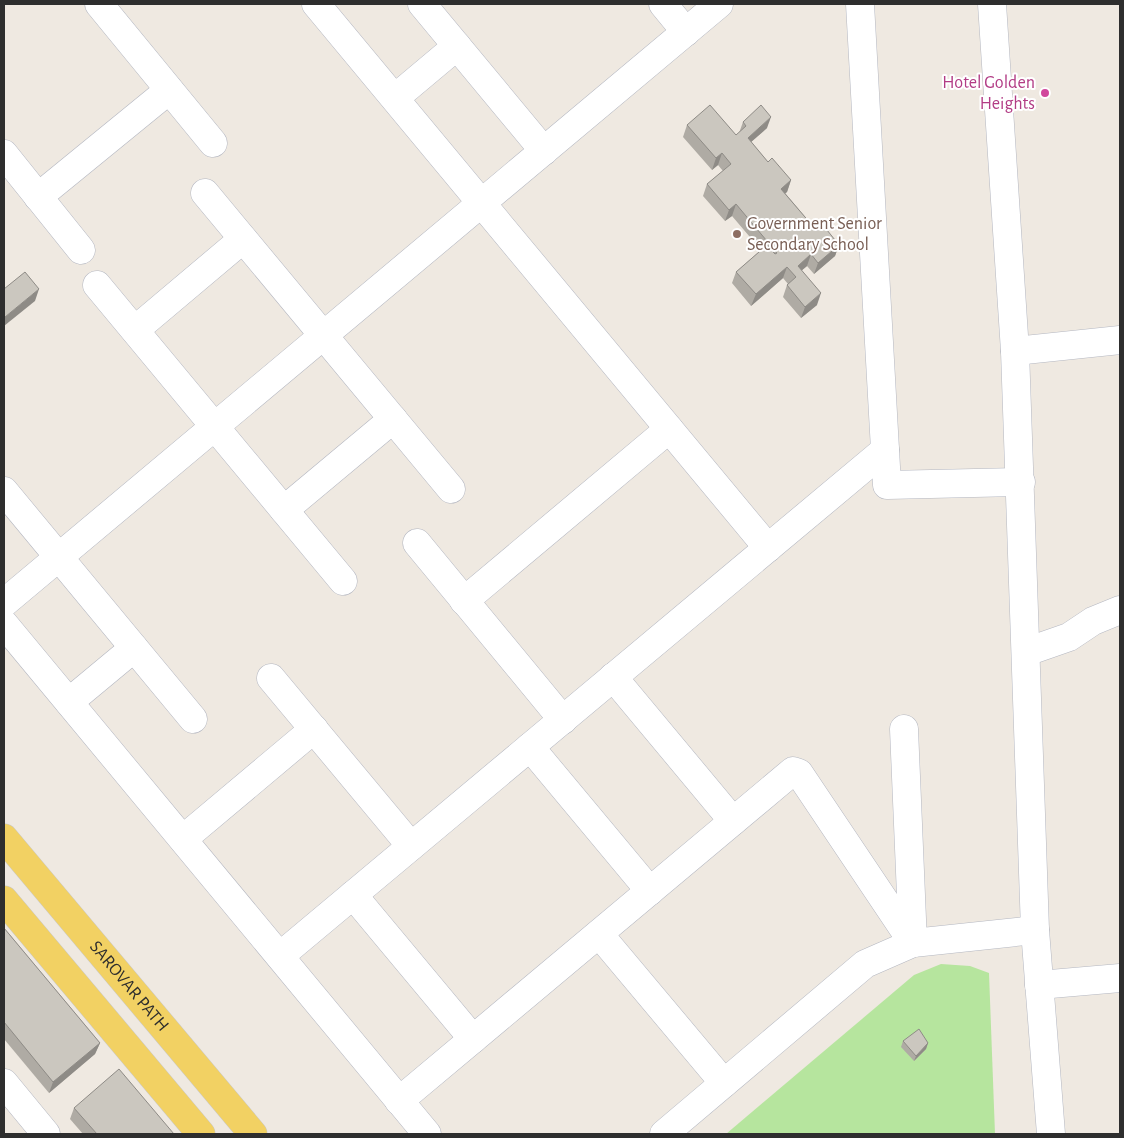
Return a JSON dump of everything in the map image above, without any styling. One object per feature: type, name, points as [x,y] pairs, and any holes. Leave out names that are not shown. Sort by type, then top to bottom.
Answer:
[{"type":"main road","name":"SAROVAR PATH","points":[[4,838],[253,1134]]},
{"type":"main road","points":[[4,900],[201,1134]]},
{"type":"street","points":[[99,4],[213,143]]},
{"type":"street","points":[[316,4],[768,548]]},
{"type":"street","points":[[422,4],[544,150]]},
{"type":"street","points":[[663,4],[686,32]]},
{"type":"street","points":[[4,603],[719,4]]},
{"type":"street","points":[[860,4],[887,485],[1021,482]]},
{"type":"street","points":[[992,4],[1015,352],[1021,482],[1035,930],[1051,1134]]},
{"type":"street","points":[[395,98],[457,46]]},
{"type":"street","points":[[38,197],[170,90]]},
{"type":"street","points":[[4,154],[80,250]]},
{"type":"street","points":[[205,193],[451,489]]},
{"type":"street","points":[[134,330],[243,239]]},
{"type":"street","points":[[98,285],[343,582]]},
{"type":"street","points":[[1015,352],[1120,340]]},
{"type":"street","points":[[284,510],[393,419]]},
{"type":"street","points":[[464,601],[669,429]]},
{"type":"street","points":[[280,956],[885,450]]},
{"type":"street","points":[[4,491],[193,719]]},
{"type":"street","points":[[417,543],[563,720]]},
{"type":"street","points":[[1026,652],[1069,637],[1093,621],[1120,610]]},
{"type":"street","points":[[4,624],[427,1134]]},
{"type":"street","points":[[69,702],[134,648]]},
{"type":"street","points":[[613,677],[733,821]]},
{"type":"street","points":[[271,678],[411,846]]},
{"type":"street","points":[[183,840],[314,729]]},
{"type":"street","points":[[904,729],[913,943]]},
{"type":"street","points":[[530,747],[650,891]]},
{"type":"street","points":[[399,1101],[793,771],[800,773],[913,943]]},
{"type":"street","points":[[353,895],[473,1039]]},
{"type":"street","points":[[664,1134],[864,964],[913,943],[1035,930]]},
{"type":"street","points":[[599,934],[724,1083]]},
{"type":"street","points":[[1039,985],[1120,978]]},
{"type":"street","points":[[4,1083],[32,1129]]},
{"type":"green space","points":[[941,964],[970,966],[989,973],[995,1134],[726,1134],[914,975]]},
{"type":"building","points":[[710,105],[736,135],[746,126],[743,122],[761,105],[771,117],[748,138],[768,162],[772,158],[791,180],[781,189],[817,231],[823,225],[839,245],[818,263],[811,254],[798,266],[821,293],[805,307],[787,285],[796,277],[787,267],[756,294],[736,272],[767,245],[775,254],[777,253],[736,204],[729,210],[707,184],[731,164],[722,153],[716,158],[687,125]]},
{"type":"building","points":[[25,272],[39,289],[5,317],[4,289]]},
{"type":"building","points":[[4,928],[100,1043],[53,1082],[4,1022]]},
{"type":"building","points":[[919,1029],[928,1043],[916,1056],[903,1041]]},
{"type":"building","points":[[119,1069],[174,1134],[97,1134],[74,1108]]},
{"type":"place","name":"Hotel Golden Heights","points":[[1045,93]]},
{"type":"place","name":"Government Senior Secondary School","points":[[737,234]]}]
